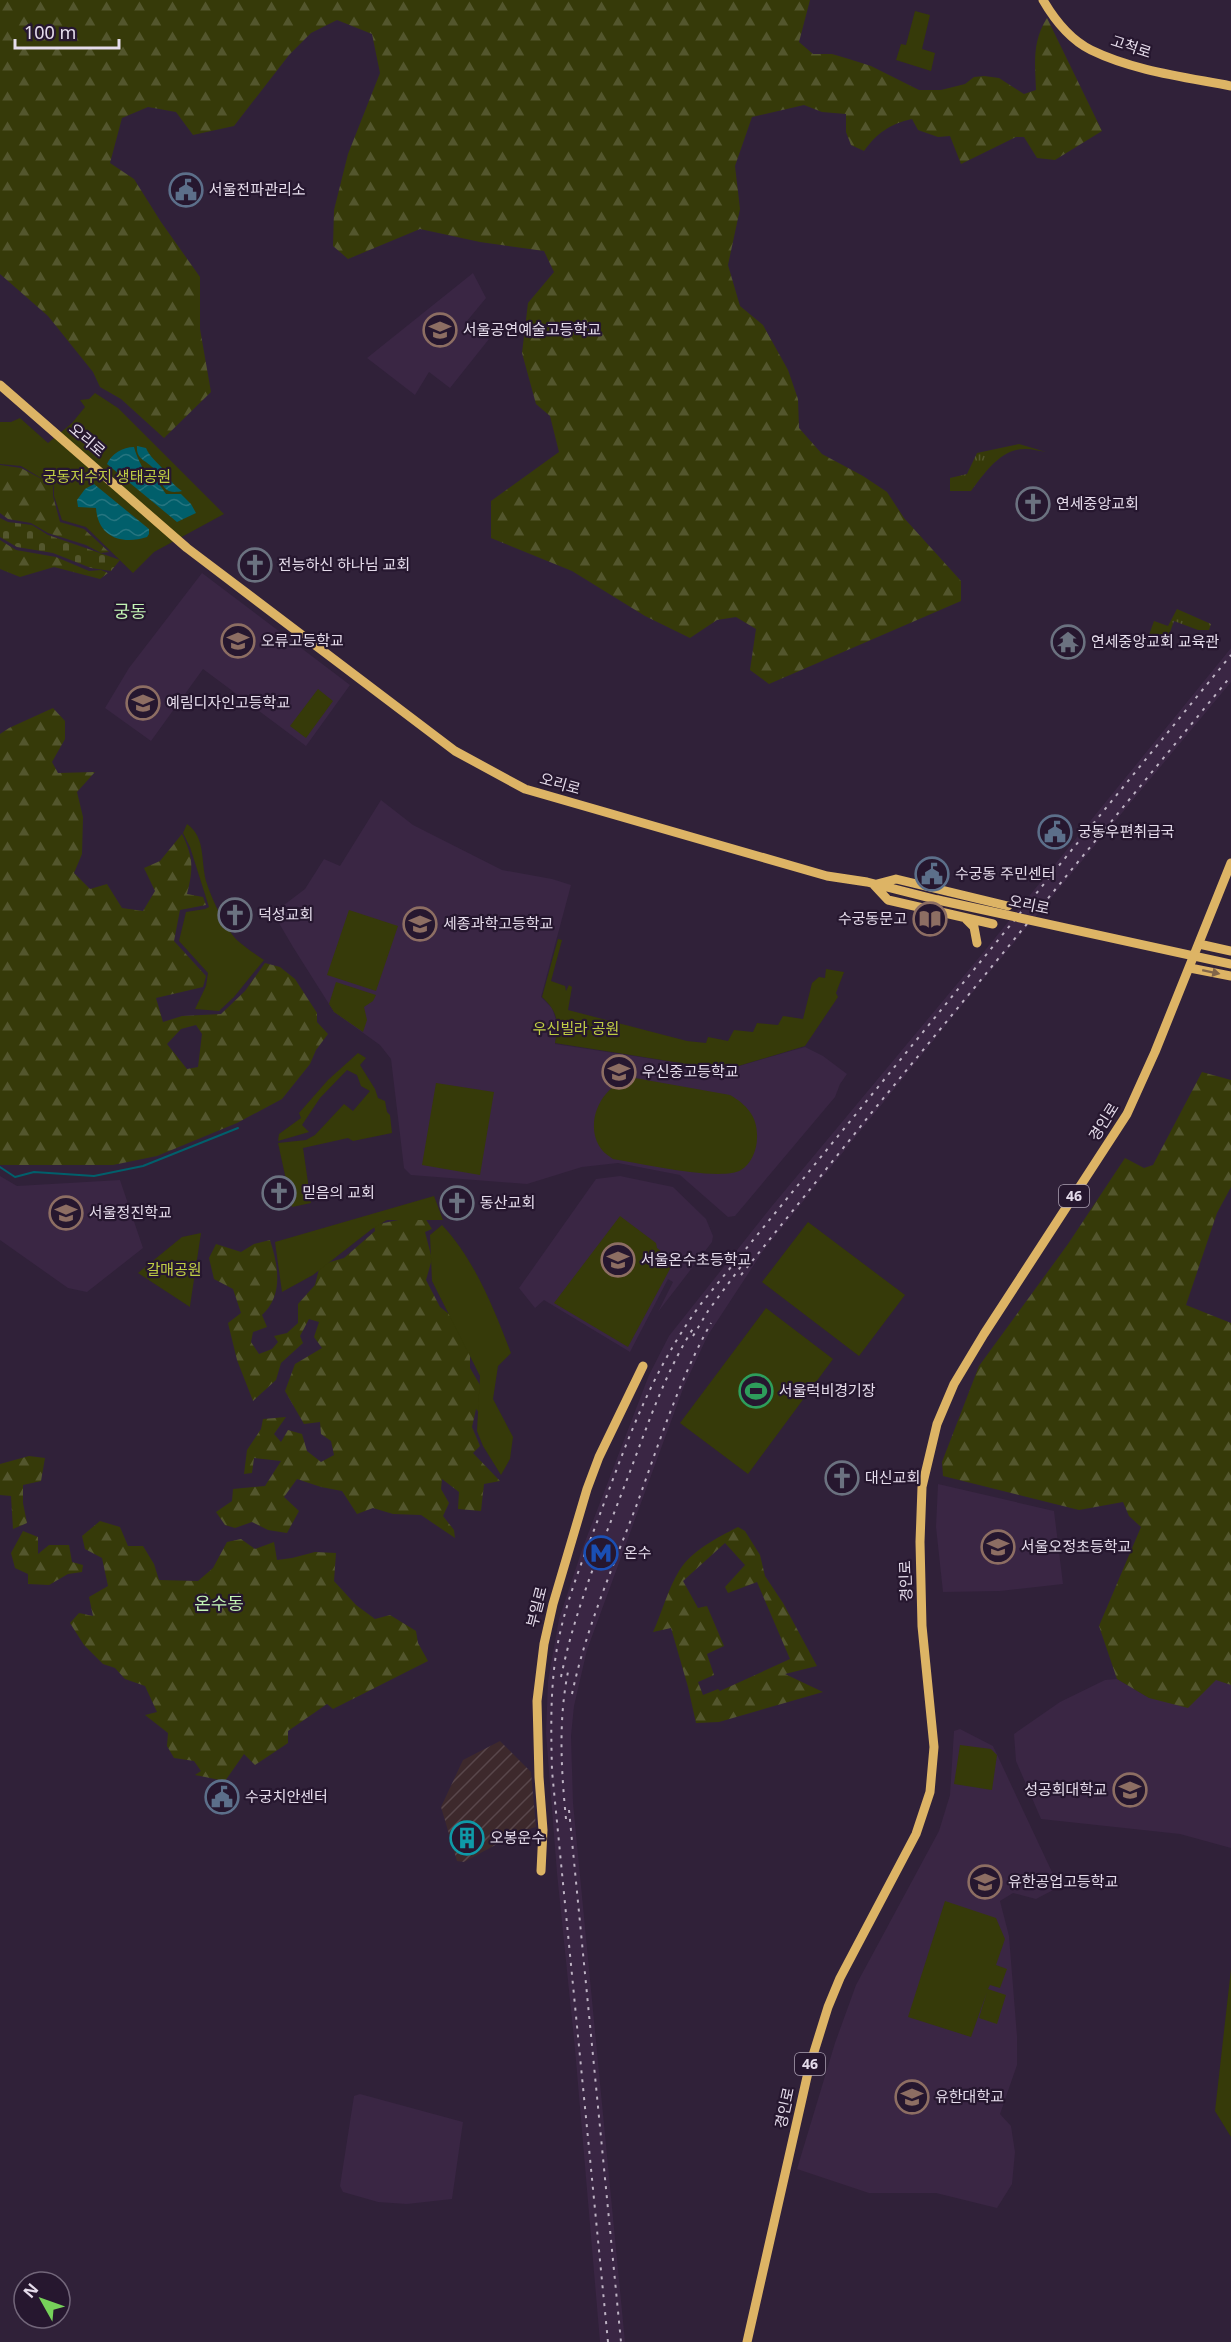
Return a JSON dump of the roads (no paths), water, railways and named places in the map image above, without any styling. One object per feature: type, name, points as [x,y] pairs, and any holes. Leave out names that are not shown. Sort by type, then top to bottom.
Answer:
[{"type":"main road","name":"고척로","points":[[1043,0],[1055,19],[1089,49],[1127,64],[1231,86]]},
{"type":"main road","name":"오리로","points":[[0,385],[187,548],[455,750],[483,768],[525,789],[827,876],[1231,964]]},
{"type":"main road","name":"경인로","points":[[747,2342],[809,2068],[828,2007],[840,1978],[916,1834],[930,1792],[934,1747],[922,1626],[920,1542],[922,1487],[937,1424],[954,1384],[984,1334],[1127,1114],[1190,968],[1231,863]]},
{"type":"main road","points":[[993,924],[888,900],[874,885],[896,879],[1008,906]]},
{"type":"main road","points":[[950,914],[960,910],[963,906],[956,893]]},
{"type":"main road","points":[[964,917],[974,927],[977,943]]},
{"type":"main road","points":[[1199,944],[1231,951]]},
{"type":"main road","points":[[1190,968],[1231,976]]},
{"type":"main road","name":"부일로","points":[[541,1871],[543,1830],[537,1701],[544,1644],[553,1604],[587,1489],[643,1366]]},
{"type":"water","points":[[137,446],[146,448],[172,482],[182,491],[169,491],[163,486],[154,469],[138,454]]},
{"type":"water","points":[[134,447],[146,478],[157,481],[166,494],[181,494],[196,513],[177,522],[107,464],[118,452]]},
{"type":"water","points":[[94,484],[149,529],[147,537],[129,540],[113,537],[101,526],[96,508],[78,507],[77,500],[85,489]]},
{"type":"waterway","points":[[0,1167],[15,1177],[34,1172],[94,1176],[143,1166],[238,1128]]},
{"type":"railway","points":[[608,2342],[552,1771],[555,1663],[560,1631],[581,1563],[642,1406],[668,1355],[700,1305],[1231,655]]},
{"type":"railway","points":[[741,1275],[1231,676]]},
{"type":"railway","points":[[693,1336],[708,1311],[742,1265]]},
{"type":"railway","points":[[572,1694],[592,1621],[679,1389],[711,1323]]},
{"type":"railway","points":[[561,1677],[581,1602],[599,1553],[656,1403],[694,1327]]},
{"type":"railway","points":[[566,1819],[562,1743],[563,1705],[569,1667]]},
{"type":"railway","points":[[569,1810],[621,2342]]},
{"type":"place","name":"서울전파관리소","points":[[186,190]]},
{"type":"place","name":"서울공연예술고등학교","points":[[440,330]]},
{"type":"place","name":"연세중앙교회","points":[[1033,504]]},
{"type":"place","name":"전능하신 하나님 교회","points":[[255,565]]},
{"type":"place","name":"오류고등학교","points":[[238,641]]},
{"type":"place","name":"연세중앙교회 교육관","points":[[1068,642]]},
{"type":"place","name":"예림디자인고등학교","points":[[143,703]]},
{"type":"place","name":"궁동우편취급국","points":[[1055,832]]},
{"type":"place","name":"수궁동 주민센터","points":[[932,874]]},
{"type":"place","name":"덕성교회","points":[[235,915]]},
{"type":"place","name":"수궁동문고","points":[[930,919]]},
{"type":"place","name":"세종과학고등학교","points":[[420,924]]},
{"type":"place","name":"우신중고등학교","points":[[619,1072]]},
{"type":"place","name":"믿음의 교회","points":[[279,1193]]},
{"type":"place","name":"동산교회","points":[[457,1203]]},
{"type":"place","name":"서울정진학교","points":[[66,1213]]},
{"type":"place","name":"서울온수초등학교","points":[[618,1260]]},
{"type":"place","name":"서울럭비경기장","points":[[756,1391]]},
{"type":"place","name":"대신교회","points":[[842,1478]]},
{"type":"place","name":"서울오정초등학교","points":[[998,1547]]},
{"type":"place","name":"온수","points":[[601,1553]]},
{"type":"place","name":"성공회대학교","points":[[1130,1790]]},
{"type":"place","name":"수궁치안센터","points":[[222,1797]]},
{"type":"place","name":"오봉운수","points":[[467,1838]]},
{"type":"place","name":"유한공업고등학교","points":[[985,1882]]},
{"type":"place","name":"유한대학교","points":[[912,2097]]},
{"type":"district","name":"궁동","points":[[130,612]]},
{"type":"district","name":"온수동","points":[[219,1604]]},
{"type":"park label","name":"궁동저수지 생태공원","points":[[107,477]]},
{"type":"park label","name":"우신빌라 공원","points":[[576,1029]]},
{"type":"park label","name":"갈매공원","points":[[174,1270]]}]
